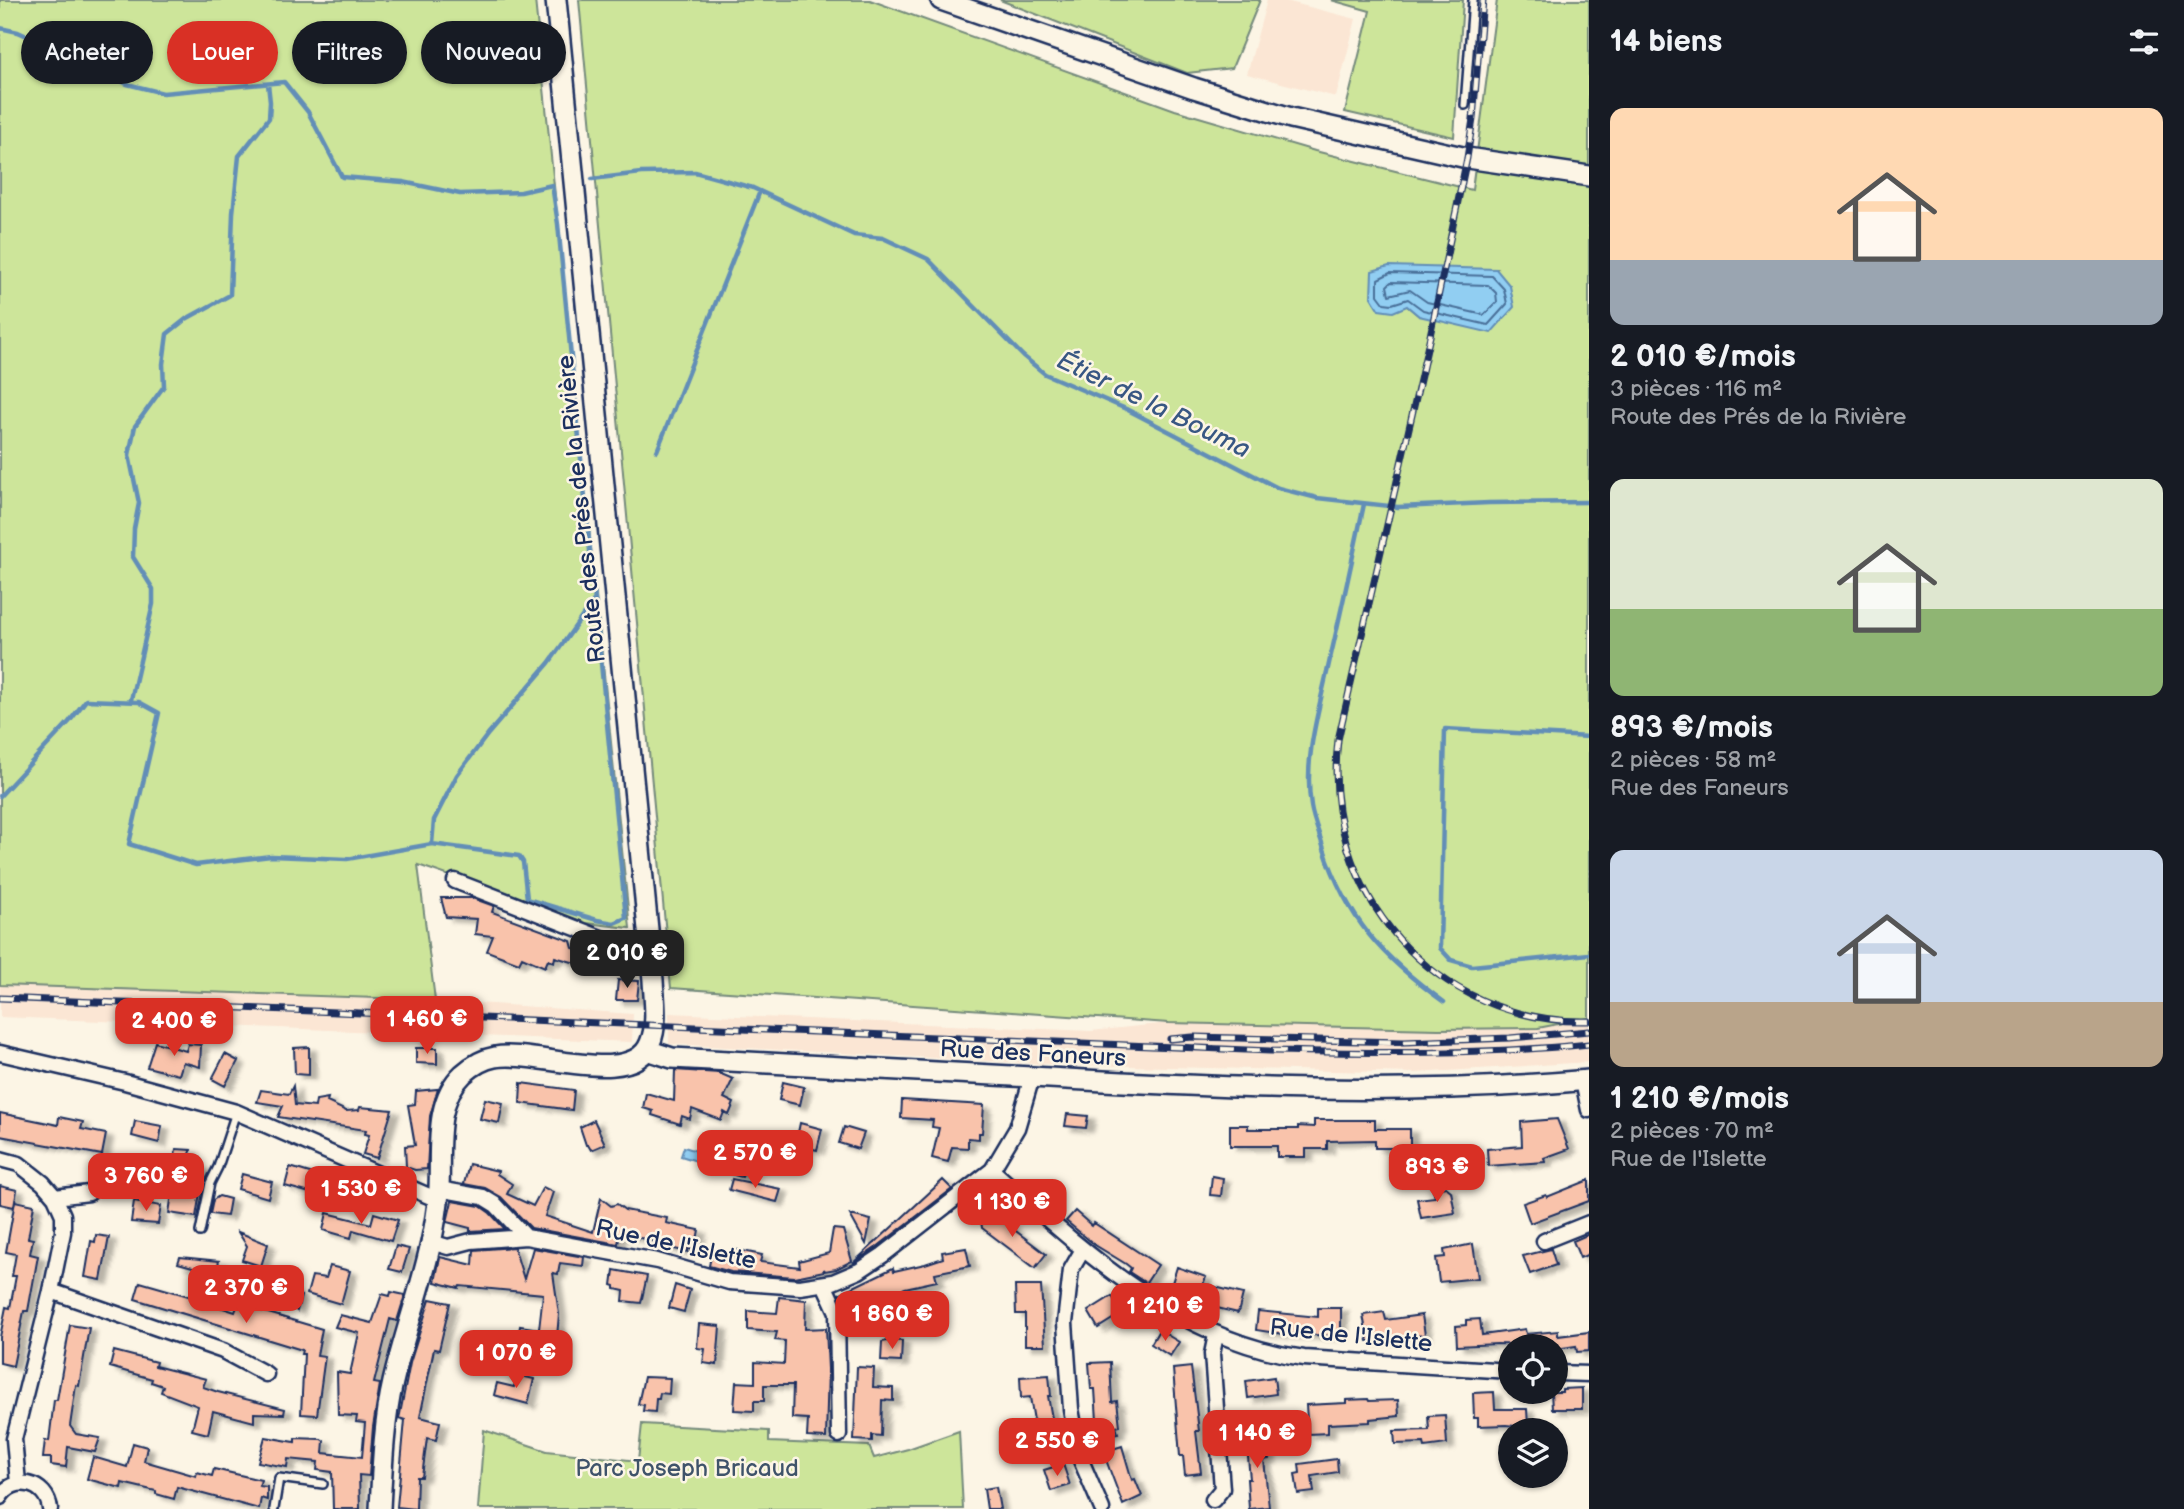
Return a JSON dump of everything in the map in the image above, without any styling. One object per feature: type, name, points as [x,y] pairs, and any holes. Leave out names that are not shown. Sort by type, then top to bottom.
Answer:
[{"type":"street","name":"Route des Prés de la Rivière","points":[[556,0],[650,952],[654,1013],[653,1034],[647,1050]]},
{"type":"street","points":[[940,0],[1181,84],[1290,117],[1467,158],[1589,176]]},
{"type":"street","points":[[455,881],[614,943],[650,952]]},
{"type":"street","points":[[380,1509],[393,1384],[431,1242],[439,1194],[442,1129],[447,1096],[465,1072],[496,1056],[623,1065],[636,1060],[647,1050]]},
{"type":"street","name":"Rue des Faneurs","points":[[647,1050],[671,1058],[1204,1087],[1336,1091],[1473,1088],[1586,1081]]},
{"type":"street","points":[[0,1053],[125,1082],[236,1112],[439,1194],[483,1197],[496,1205],[526,1237]]},
{"type":"street","name":"Rue de l'Islette","points":[[431,1242],[448,1247],[471,1241],[526,1237],[657,1261],[729,1282],[800,1287],[824,1284],[859,1271],[883,1255],[992,1170],[1017,1128],[1032,1077]]},
{"type":"street","points":[[1586,1081],[1589,1110]]},
{"type":"street","points":[[0,1159],[19,1164],[43,1183],[55,1197],[63,1215],[63,1232],[51,1291],[14,1439],[18,1483]]},
{"type":"street","name":"Rue de l'Islette","points":[[992,1170],[1082,1251],[1129,1284],[1216,1335],[1273,1354],[1304,1358],[1498,1370]]},
{"type":"street","points":[[55,1197],[89,1193]]},
{"type":"street","points":[[1544,1241],[1589,1223]]},
{"type":"street","points":[[1082,1251],[1070,1270],[1065,1323],[1067,1360],[1071,1409],[1080,1458],[1102,1509]]},
{"type":"street","points":[[824,1284],[836,1312],[839,1435]]},
{"type":"street","points":[[51,1291],[223,1351],[266,1374]]},
{"type":"street","points":[[1213,1500],[1222,1489],[1212,1354],[1216,1335]]},
{"type":"street","points":[[1568,1373],[1589,1374]]},
{"type":"street","points":[[0,1497],[10,1486],[26,1483],[41,1489],[50,1509]]},
{"type":"lane","points":[[1465,105],[1473,0]]},
{"type":"lane","points":[[200,1233],[210,1183],[236,1112]]},
{"type":"lane","points":[[274,1509],[279,1478],[323,1484]]},
{"type":"shaded area","points":[[1267,0],[1282,0],[1356,19],[1336,97],[1247,74]]},
{"type":"shaded area","points":[[0,985],[435,1000],[633,1014],[632,1042],[0,1017]]},
{"type":"shaded area","points":[[669,1013],[1091,1031],[1169,1023],[1438,1029],[1538,1028],[1589,1018],[1589,1062],[1415,1073],[1046,1064],[669,1044]]},
{"type":"green space","points":[[0,0],[535,0],[537,21],[421,21],[421,84],[544,84],[630,928],[586,923],[418,865],[435,1000],[0,985]]},
{"type":"green space","points":[[579,0],[870,0],[1175,110],[1315,151],[1472,190],[1497,0],[1589,0],[1589,1018],[1538,1028],[1438,1029],[1169,1023],[671,988]],"holes":[[[1453,269],[1496,269],[1419,316],[1407,306]]]},
{"type":"green space","points":[[1000,0],[1260,0],[1232,68],[1187,73]]},
{"type":"green space","points":[[1331,0],[1463,0],[1454,137],[1345,112],[1370,11]]},
{"type":"green space","name":"Parc Joseph Bricaud","points":[[642,1424],[769,1431],[769,1442],[869,1446],[874,1458],[959,1431],[963,1509],[478,1509],[484,1430],[547,1451],[638,1461]]},
{"type":"water","points":[[1389,266],[1496,269],[1510,286],[1514,307],[1491,333],[1419,316],[1407,306],[1393,312],[1379,310],[1371,297],[1372,271]]},
{"type":"water","points":[[684,1147],[706,1154],[703,1163],[681,1156]]},
{"type":"building","points":[[441,898],[472,898],[494,906],[492,912],[571,941],[573,948],[580,950],[579,964],[555,957],[554,962],[548,960],[545,967],[522,957],[519,963],[487,951],[493,936],[475,934],[477,919],[446,917]]},
{"type":"building","points":[[618,980],[639,981],[637,1000],[616,1000]]},
{"type":"building","points":[[155,1042],[186,1051],[188,1044],[201,1045],[200,1067],[183,1062],[179,1075],[147,1067]]},
{"type":"building","points":[[309,1047],[309,1075],[295,1074],[294,1048]]},
{"type":"building","points":[[416,1048],[437,1048],[437,1064],[416,1063]]},
{"type":"building","points":[[225,1054],[238,1061],[225,1086],[212,1079]]},
{"type":"building","points":[[675,1070],[719,1073],[733,1079],[724,1098],[734,1103],[729,1115],[724,1112],[721,1120],[692,1109],[690,1119],[682,1116],[680,1124],[652,1115],[653,1111],[643,1108],[646,1093],[674,1101]]},
{"type":"building","points":[[783,1082],[804,1087],[800,1105],[779,1100]]},
{"type":"building","points":[[521,1083],[574,1090],[572,1110],[520,1103]]},
{"type":"building","points":[[293,1086],[295,1105],[315,1107],[316,1100],[328,1098],[327,1102],[346,1111],[359,1110],[360,1107],[392,1110],[377,1158],[363,1154],[369,1135],[365,1134],[366,1130],[278,1117],[283,1106],[257,1102],[261,1090],[289,1094]]},
{"type":"building","points":[[438,1089],[430,1116],[427,1169],[415,1170],[406,1167],[405,1146],[415,1145],[408,1105],[415,1104],[416,1091]]},
{"type":"building","points":[[485,1099],[503,1103],[499,1123],[480,1119]]},
{"type":"building","points":[[902,1100],[984,1105],[982,1133],[979,1133],[979,1139],[968,1138],[968,1148],[952,1147],[948,1162],[932,1158],[939,1128],[932,1127],[933,1120],[901,1118]]},
{"type":"building","points":[[0,1113],[58,1125],[59,1117],[83,1122],[81,1129],[106,1134],[102,1155],[0,1136]]},
{"type":"building","points":[[1067,1114],[1088,1116],[1086,1128],[1065,1126]]},
{"type":"building","points":[[1557,1119],[1569,1149],[1544,1158],[1545,1162],[1488,1166],[1487,1149],[1522,1146],[1521,1122]]},
{"type":"building","points":[[594,1120],[605,1144],[591,1150],[586,1145],[580,1127]]},
{"type":"building","points":[[1314,1120],[1375,1120],[1375,1129],[1410,1129],[1410,1148],[1375,1148],[1375,1140],[1327,1141],[1327,1149],[1306,1149],[1306,1157],[1277,1157],[1277,1146],[1230,1146],[1230,1125],[1248,1125],[1248,1129],[1298,1129],[1298,1126],[1314,1127]]},
{"type":"building","points":[[135,1121],[162,1126],[159,1143],[132,1136]]},
{"type":"building","points":[[800,1123],[822,1129],[817,1150],[805,1147],[806,1143],[796,1142]]},
{"type":"building","points":[[844,1127],[864,1133],[858,1149],[839,1143]]},
{"type":"building","points":[[176,1149],[191,1150],[188,1165],[204,1167],[196,1217],[169,1213]]},
{"type":"building","points":[[734,1158],[746,1161],[742,1177],[730,1174]]},
{"type":"building","points":[[469,1164],[498,1171],[497,1174],[512,1184],[507,1194],[533,1206],[543,1187],[553,1192],[545,1216],[593,1232],[601,1198],[611,1206],[617,1204],[625,1210],[667,1218],[666,1223],[699,1230],[695,1250],[688,1249],[688,1252],[661,1246],[662,1244],[655,1241],[620,1234],[618,1244],[531,1228],[501,1197],[485,1188],[464,1184]]},
{"type":"building","points":[[290,1167],[333,1180],[328,1198],[285,1186]]},
{"type":"building","points":[[242,1174],[272,1182],[268,1198],[238,1189]]},
{"type":"building","points":[[1212,1176],[1223,1178],[1221,1196],[1210,1195]]},
{"type":"building","points":[[732,1179],[781,1189],[777,1202],[729,1190]]},
{"type":"building","points":[[943,1180],[952,1189],[853,1263]]},
{"type":"building","points":[[1589,1180],[1589,1201],[1530,1223],[1523,1203],[1546,1195],[1547,1197]]},
{"type":"building","points":[[0,1186],[17,1190],[14,1207],[0,1204]]},
{"type":"building","points":[[1446,1187],[1451,1191],[1455,1213],[1421,1218],[1417,1199],[1435,1197],[1433,1189]]},
{"type":"building","points":[[219,1196],[230,1199],[227,1216],[210,1214],[213,1200]]},
{"type":"building","points":[[15,1201],[34,1205],[28,1238],[33,1239],[30,1254],[38,1256],[28,1311],[24,1311],[13,1366],[0,1363],[0,1337],[6,1307],[10,1308],[16,1276],[12,1276],[16,1254],[6,1252]]},
{"type":"building","points":[[134,1201],[161,1206],[158,1224],[131,1222]]},
{"type":"building","points":[[452,1201],[480,1206],[505,1229],[470,1231],[470,1228],[447,1222]]},
{"type":"building","points":[[1075,1211],[1092,1226],[1094,1223],[1158,1265],[1146,1283],[1129,1272],[1131,1268],[1126,1264],[1095,1245],[1066,1221]]},
{"type":"building","points":[[327,1213],[371,1224],[374,1213],[398,1220],[391,1241],[353,1230],[351,1238],[323,1230]]},
{"type":"building","points":[[992,1213],[1046,1254],[1035,1268],[982,1228],[980,1214]]},
{"type":"building","points":[[850,1215],[871,1220],[866,1244]]},
{"type":"building","points":[[833,1229],[843,1230],[852,1261],[836,1269],[824,1269],[795,1277],[731,1272],[709,1266],[712,1251],[737,1257],[738,1250],[762,1255],[760,1262],[800,1267],[799,1261],[829,1253]]},
{"type":"building","points":[[238,1232],[268,1244],[261,1266],[242,1260],[247,1246]]},
{"type":"building","points":[[1589,1234],[1589,1254],[1580,1258],[1573,1241]]},
{"type":"building","points":[[96,1235],[109,1237],[101,1280],[85,1277],[91,1241],[95,1242]]},
{"type":"building","points":[[1473,1244],[1478,1278],[1439,1282],[1436,1258],[1445,1257],[1444,1250]]},
{"type":"building","points":[[396,1246],[409,1249],[402,1272],[389,1269]]},
{"type":"building","points":[[514,1247],[524,1279],[533,1248],[584,1257],[583,1266],[560,1263],[558,1274],[553,1273],[559,1314],[556,1348],[517,1343],[520,1326],[539,1329],[543,1294],[459,1288],[435,1282],[440,1257],[473,1265],[474,1250]]},
{"type":"building","points":[[966,1248],[970,1266],[935,1273],[937,1281],[905,1288],[871,1304],[872,1307],[860,1313],[856,1309],[847,1313],[839,1294],[893,1268],[894,1271],[925,1264],[943,1258],[942,1252]]},
{"type":"building","points":[[1551,1249],[1556,1265],[1530,1274],[1523,1256]]},
{"type":"building","points":[[180,1257],[219,1261],[208,1303],[235,1312],[238,1304],[322,1329],[317,1355],[325,1356],[317,1415],[301,1414],[302,1350],[135,1299],[140,1282],[192,1297],[200,1269],[178,1263]]},
{"type":"building","points":[[330,1266],[350,1271],[341,1304],[307,1294],[312,1276],[326,1278]]},
{"type":"building","points":[[1177,1267],[1206,1277],[1203,1284],[1243,1294],[1238,1313],[1213,1307],[1215,1299],[1172,1283]]},
{"type":"building","points":[[614,1270],[647,1276],[641,1303],[623,1301],[624,1291],[615,1289],[612,1285]]},
{"type":"building","points":[[284,1284],[301,1296],[297,1311],[276,1295]]},
{"type":"building","points":[[675,1285],[690,1290],[684,1312],[669,1308]]},
{"type":"building","points":[[1015,1286],[1041,1286],[1045,1345],[1025,1345],[1025,1314],[1016,1314]]},
{"type":"building","points":[[391,1292],[405,1295],[397,1321],[390,1319],[374,1383],[380,1384],[369,1476],[359,1475],[360,1509],[333,1509],[332,1472],[317,1470],[318,1462],[288,1459],[287,1467],[258,1462],[265,1437],[295,1442],[295,1438],[321,1439],[324,1441],[323,1453],[362,1457],[365,1423],[356,1422],[357,1416],[338,1415],[337,1372],[350,1374],[359,1333],[335,1327],[340,1315],[372,1323],[382,1294],[390,1296]]},
{"type":"building","points":[[1112,1296],[1122,1313],[1098,1328],[1088,1311]]},
{"type":"building","points":[[779,1297],[806,1300],[805,1329],[826,1328],[826,1438],[807,1437],[808,1419],[792,1418],[793,1385],[764,1385],[764,1401],[754,1401],[754,1411],[734,1410],[736,1382],[755,1383],[755,1362],[784,1364],[785,1341],[775,1340],[777,1332],[748,1330],[748,1311],[777,1313]]},
{"type":"building","points":[[430,1299],[450,1303],[439,1350],[434,1349],[420,1417],[440,1422],[436,1440],[427,1438],[422,1477],[417,1477],[416,1509],[397,1507],[405,1420],[399,1418],[410,1363]]},
{"type":"building","points":[[1318,1308],[1341,1308],[1341,1336],[1256,1330],[1258,1311],[1318,1317]]},
{"type":"building","points":[[1384,1312],[1386,1320],[1422,1315],[1425,1335],[1368,1341],[1363,1315]]},
{"type":"building","points":[[1480,1319],[1482,1335],[1525,1329],[1526,1334],[1498,1334],[1498,1344],[1457,1346],[1456,1326],[1466,1325],[1466,1320]]},
{"type":"building","points":[[699,1324],[720,1326],[717,1365],[703,1363],[705,1349],[697,1348]]},
{"type":"building","points":[[70,1325],[89,1328],[70,1426],[76,1434],[100,1438],[95,1452],[68,1447],[66,1467],[51,1465],[51,1458],[43,1458],[45,1440],[49,1441],[54,1400],[57,1400]]},
{"type":"building","points":[[1159,1330],[1179,1342],[1170,1356],[1151,1344]]},
{"type":"building","points":[[1558,1331],[1558,1334],[1526,1334]]},
{"type":"building","points":[[1589,1332],[1589,1351],[1577,1352],[1576,1346],[1568,1347],[1568,1335]]},
{"type":"building","points":[[902,1341],[901,1362],[881,1361],[882,1342]]},
{"type":"building","points":[[114,1351],[156,1362],[155,1366],[206,1379],[203,1387],[285,1409],[284,1414],[254,1413],[254,1422],[213,1411],[208,1434],[192,1430],[198,1406],[161,1392],[163,1386],[151,1382],[152,1379],[110,1367]]},
{"type":"building","points":[[1110,1362],[1112,1402],[1117,1401],[1120,1426],[1116,1427],[1118,1433],[1098,1436],[1095,1389],[1091,1389],[1089,1363]]},
{"type":"building","points":[[857,1367],[874,1368],[873,1387],[893,1388],[893,1401],[882,1400],[881,1436],[872,1435],[872,1441],[854,1440]]},
{"type":"building","points":[[1191,1367],[1201,1473],[1185,1475],[1183,1456],[1180,1456],[1173,1369]]},
{"type":"building","points":[[517,1375],[534,1379],[528,1404],[494,1395],[497,1383],[514,1387]]},
{"type":"building","points":[[1049,1375],[1051,1396],[1048,1396],[1056,1441],[1038,1444],[1030,1397],[1021,1398],[1020,1377]]},
{"type":"building","points":[[644,1377],[670,1378],[669,1394],[660,1393],[659,1399],[656,1399],[655,1412],[643,1411],[644,1405],[638,1404]]},
{"type":"building","points":[[1274,1377],[1276,1394],[1248,1398],[1246,1381]]},
{"type":"building","points":[[1582,1388],[1582,1409],[1552,1409],[1552,1404],[1568,1404],[1568,1389]]},
{"type":"building","points":[[1494,1392],[1495,1409],[1527,1409],[1528,1418],[1498,1418],[1498,1425],[1478,1426],[1478,1418],[1474,1418],[1473,1393]]},
{"type":"building","points":[[1368,1399],[1398,1400],[1399,1416],[1370,1419],[1370,1422],[1328,1424],[1328,1433],[1308,1434],[1306,1405]]},
{"type":"building","points":[[1445,1415],[1447,1444],[1425,1447],[1424,1443],[1395,1444],[1394,1431],[1429,1430],[1428,1416]]},
{"type":"building","points":[[1266,1432],[1269,1459],[1264,1460],[1269,1507],[1249,1509],[1247,1479],[1250,1479],[1246,1435]]},
{"type":"building","points":[[133,1443],[147,1447],[144,1461],[196,1476],[197,1472],[212,1476],[214,1469],[261,1480],[259,1486],[267,1487],[267,1500],[261,1498],[259,1509],[177,1487],[174,1499],[156,1494],[156,1491],[122,1483],[121,1488],[87,1479],[93,1457],[127,1467]]},
{"type":"building","points":[[1122,1446],[1132,1480],[1135,1479],[1142,1496],[1123,1505],[1103,1452]]},
{"type":"building","points":[[1337,1459],[1338,1472],[1312,1476],[1314,1492],[1298,1494],[1295,1474],[1300,1473],[1299,1464]]},
{"type":"building","points":[[1063,1464],[1070,1485],[1051,1491],[1044,1470]]},
{"type":"building","points":[[996,1487],[1000,1509],[987,1509],[984,1489]]},
{"type":"waterway","points":[[0,28],[18,32],[127,84],[163,93],[284,82],[308,112],[342,177],[403,182],[460,194],[521,192],[552,185],[626,918],[614,923],[597,920],[527,899],[523,862],[519,856],[432,844],[347,859],[271,856],[196,865],[129,844],[159,713],[139,702],[86,700],[0,796]]},
{"type":"waterway","points":[[131,700],[153,604],[153,589],[133,557],[139,503],[129,455],[135,426],[164,386],[163,364],[167,334],[186,319],[230,295],[233,213],[239,156],[269,118],[268,84]]},
{"type":"waterway","name":"Étier de la Bouma","points":[[592,179],[641,173],[695,172],[753,188],[854,235],[883,238],[928,259],[1023,356],[1045,374],[1126,409],[1278,488],[1317,498],[1398,507],[1589,502]]},
{"type":"waterway","points":[[657,451],[760,191]]},
{"type":"waterway","points":[[1364,504],[1314,732],[1309,769],[1311,806],[1333,872],[1356,916],[1385,953],[1444,1002]]},
{"type":"waterway","points":[[432,844],[434,820],[457,775],[549,663],[594,600]]},
{"type":"waterway","points":[[1589,737],[1445,729],[1440,948],[1451,960],[1472,966],[1589,954]]},
{"type":"railway","points":[[1483,0],[1467,158],[1430,336],[1338,740],[1337,796],[1348,849],[1369,897],[1399,939],[1437,974],[1482,1000],[1533,1016],[1589,1021]]},
{"type":"railway","points":[[0,998],[1270,1051],[1469,1052],[1589,1044]]},
{"type":"railway","points":[[1170,1039],[1193,1037],[1404,1042],[1510,1038],[1589,1031]]}]
